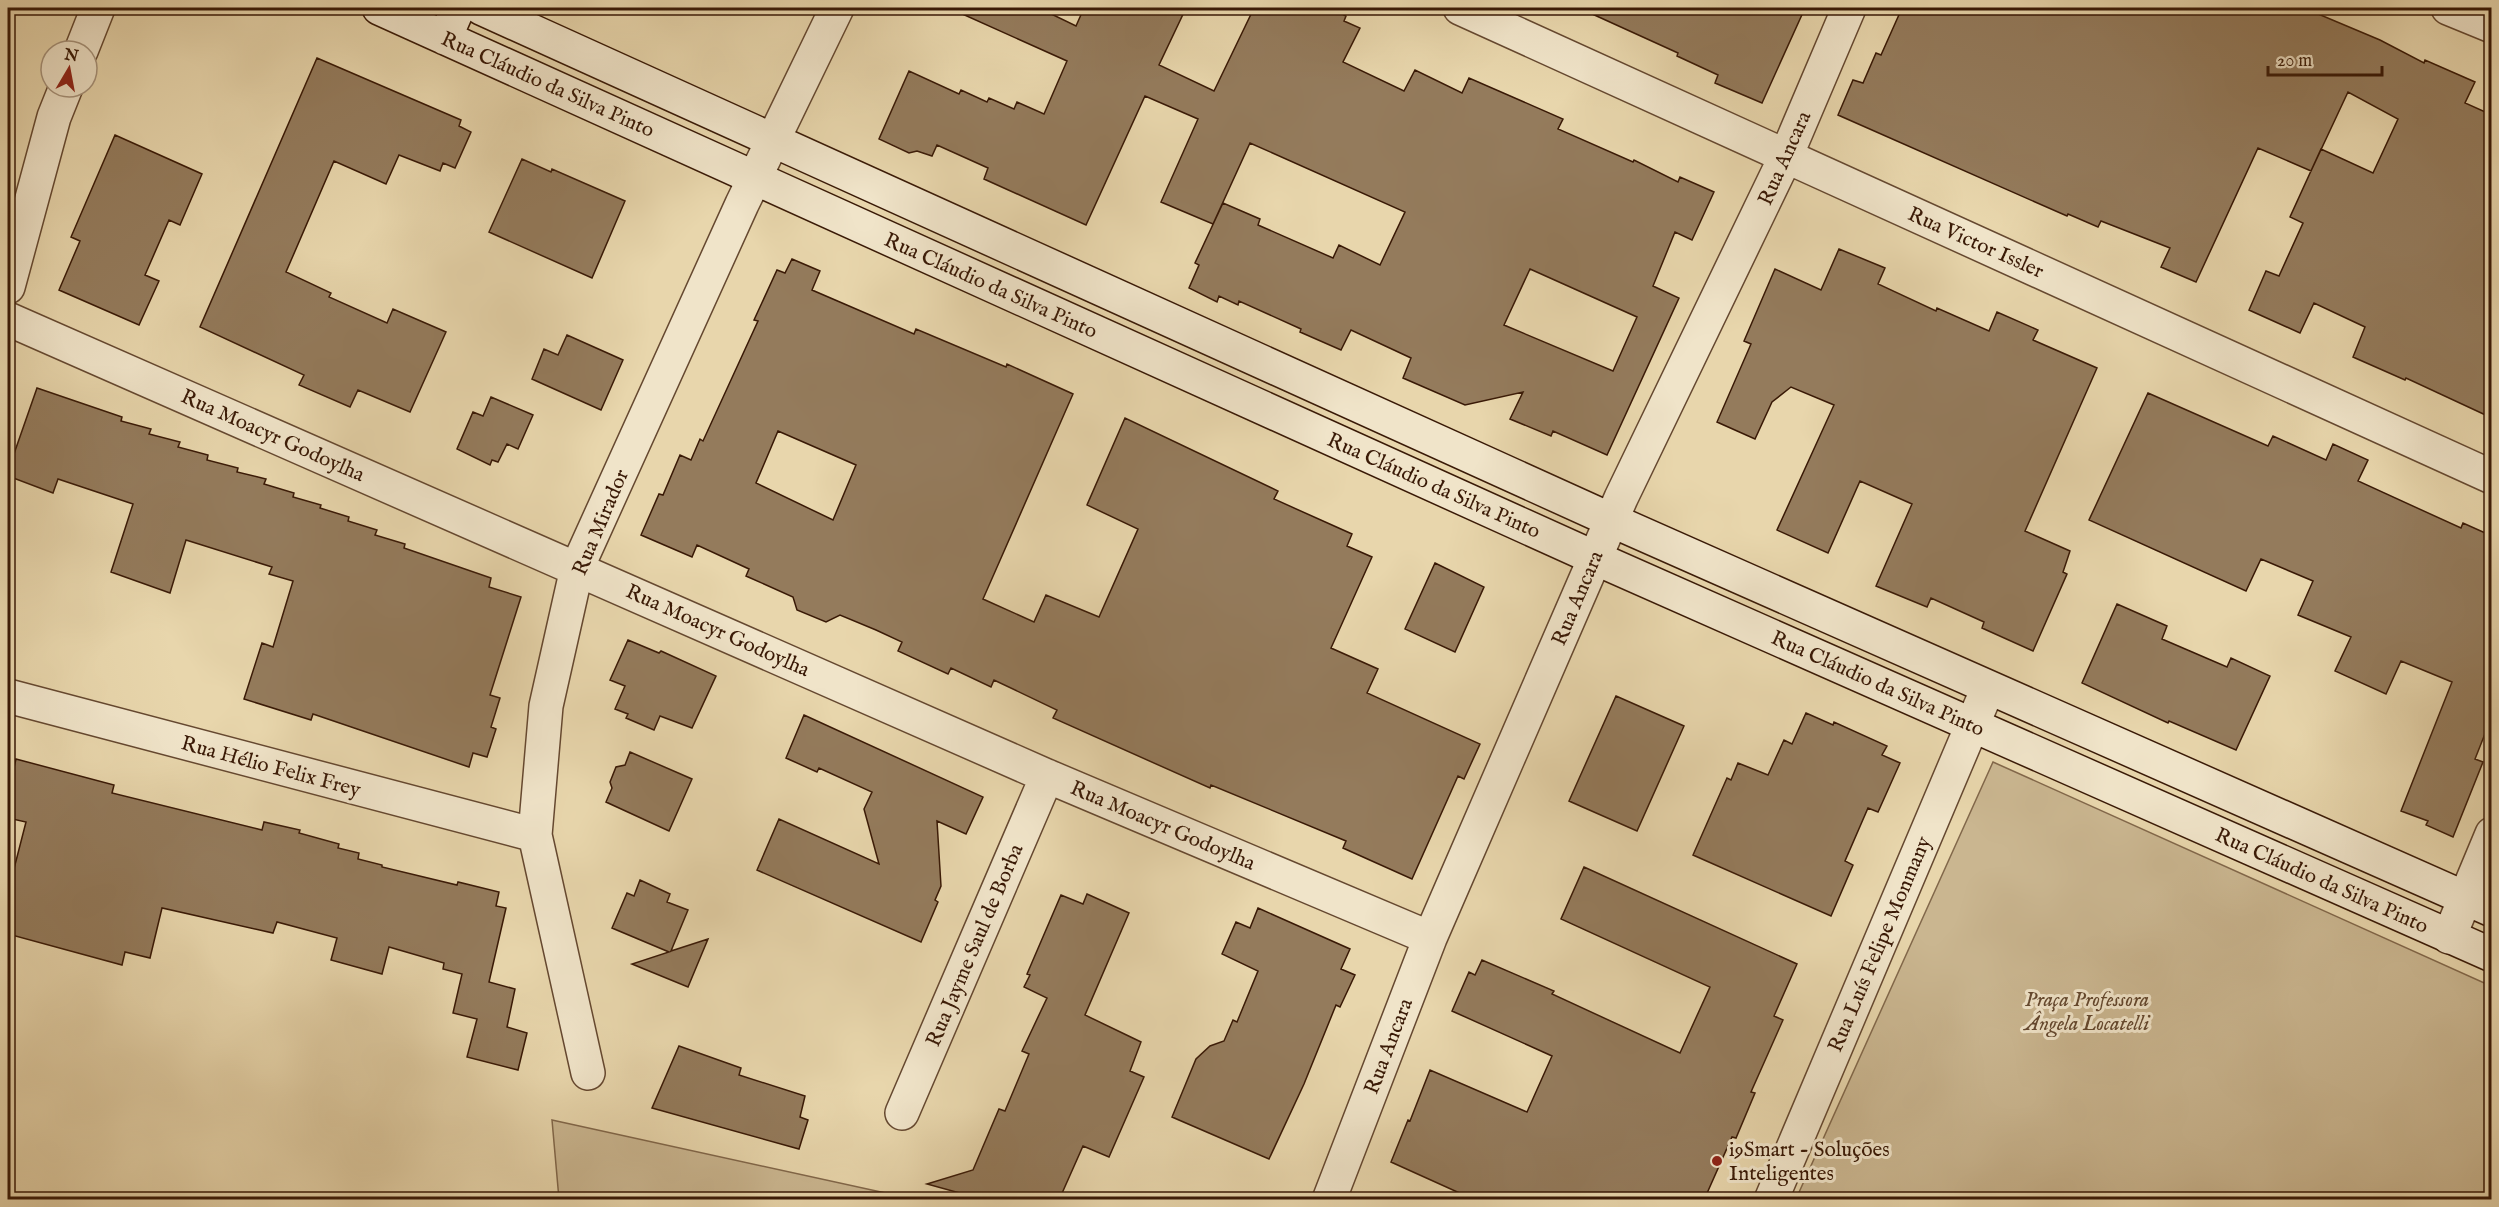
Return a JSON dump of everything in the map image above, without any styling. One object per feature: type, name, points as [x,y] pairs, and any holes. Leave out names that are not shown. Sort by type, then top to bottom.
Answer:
[{"type":"street","points":[[86,39],[98,8]]},
{"type":"street","name":"Rua Cláudio da Silva Pinto","points":[[379,8],[1595,558],[2492,955]]},
{"type":"street","points":[[445,38],[458,8]]},
{"type":"street","name":"Rua Cláudio da Silva Pinto","points":[[481,8],[1611,520],[2478,904]]},
{"type":"street","name":"Rua Mirador","points":[[588,1073],[535,835],[546,706],[577,568],[754,177],[837,8]]},
{"type":"street","name":"Rua Victor Issler","points":[[1460,8],[2492,477]]},
{"type":"street","name":"Rua Ancara","points":[[1329,1200],[1430,938],[1611,520],[1786,156],[1850,8]]},
{"type":"street","points":[[2448,8],[2492,26]]},
{"type":"street","points":[[8,287],[54,117],[61,99]]},
{"type":"street","name":"Rua Moacyr Godoylha","points":[[8,319],[1047,776],[1430,938]]},
{"type":"street","points":[[1218,387],[1235,350]]},
{"type":"street","name":"Rua Luís Felipe Monmany","points":[[1771,1200],[1988,688]]},
{"type":"street","name":"Rua Hélio Felix Frey","points":[[8,696],[535,835]]},
{"type":"street","name":"Rua Jayme Saul de Borba","points":[[902,1113],[1047,776]]},
{"type":"street","points":[[2449,937],[2478,904],[2492,834]]},
{"type":"green space","name":"Praça Professora Ângela Locatelli","points":[[1993,762],[2491,986],[2491,1199],[1796,1199]]},
{"type":"green space","points":[[552,1120],[913,1199],[559,1199]]},
{"type":"building","points":[[949,8],[1039,8],[1076,26],[1084,8],[1186,8],[1159,65],[1214,91],[1254,8],[1330,8],[1346,16],[1344,21],[1360,28],[1343,62],[1404,91],[1415,70],[1462,93],[1469,78],[1563,119],[1558,129],[1633,162],[1634,160],[1678,182],[1680,177],[1714,192],[1692,240],[1675,232],[1653,286],[1679,298],[1607,455],[1553,431],[1551,436],[1510,419],[1523,392],[1465,405],[1403,378],[1411,358],[1351,330],[1341,350],[1239,301],[1238,305],[1219,296],[1217,302],[1189,288],[1199,265],[1195,263],[1223,203],[1260,219],[1258,225],[1333,258],[1339,245],[1380,265],[1405,212],[1250,143],[1213,224],[1161,202],[1198,119],[1145,96],[1086,225],[984,179],[988,168],[937,145],[932,156],[917,151],[909,153],[879,139],[909,71],[959,94],[961,90],[987,102],[989,98],[1014,109],[1017,102],[1044,114],[1067,61]],"holes":[[[1530,269],[1637,317],[1613,371],[1504,325]]]},
{"type":"building","points":[[1579,8],[1805,8],[1762,103],[1715,83],[1718,75],[1677,56],[1678,53]]},
{"type":"building","points":[[1902,8],[2304,8],[2380,40],[2424,63],[2425,60],[2475,82],[2465,103],[2492,115],[2492,418],[2406,378],[2405,380],[2353,357],[2365,327],[2314,303],[2300,333],[2249,310],[2266,271],[2279,276],[2303,223],[2290,217],[2311,171],[2258,148],[2196,282],[2161,267],[2170,248],[2101,221],[2098,227],[2068,214],[2067,216],[1838,115],[1853,80],[1863,83],[1876,53],[1881,55]],"holes":[[[2348,92],[2398,119],[2373,173],[2321,149]]]},
{"type":"building","points":[[317,58],[461,120],[459,126],[471,132],[455,168],[443,163],[440,171],[399,155],[386,184],[334,161],[286,272],[331,293],[329,297],[387,323],[393,309],[446,332],[410,412],[358,390],[350,407],[299,385],[304,375],[200,327]]},
{"type":"building","points":[[115,135],[202,174],[180,225],[169,220],[145,275],[159,281],[139,325],[59,290],[80,241],[71,237]]},
{"type":"building","points":[[522,159],[551,172],[552,169],[625,201],[592,278],[489,232]]},
{"type":"building","points":[[1839,249],[1885,268],[1878,284],[1936,311],[1937,308],[1989,331],[1997,312],[2038,330],[2033,340],[2097,368],[2025,531],[2070,551],[2063,572],[2067,574],[2033,651],[1982,628],[1984,622],[1931,598],[1927,607],[1876,586],[1912,504],[1860,481],[1828,553],[1777,530],[1834,405],[1791,387],[1772,402],[1755,439],[1717,422],[1751,344],[1744,341],[1775,269],[1821,290]]},
{"type":"building","points":[[792,259],[820,271],[812,290],[914,334],[916,329],[1006,367],[1007,364],[1073,394],[983,599],[1034,622],[1046,595],[1099,617],[1138,529],[1087,505],[1125,418],[1278,491],[1274,499],[1352,534],[1347,546],[1372,557],[1331,648],[1378,669],[1367,693],[1480,744],[1464,779],[1458,776],[1412,879],[1343,848],[1346,841],[1211,785],[1210,788],[1053,718],[1057,710],[994,680],[991,687],[951,668],[948,674],[898,651],[902,642],[876,630],[840,615],[826,622],[797,610],[793,597],[746,576],[749,569],[697,545],[692,557],[641,535],[659,494],[663,495],[680,455],[691,460],[700,439],[703,441],[758,321],[754,320],[777,270],[785,273]],"holes":[[[778,431],[856,465],[833,520],[756,483]]]},
{"type":"building","points":[[567,335],[623,360],[601,410],[532,379],[544,349],[558,355]]},
{"type":"building","points":[[37,388],[122,417],[121,421],[151,429],[149,434],[180,442],[178,447],[208,455],[207,460],[238,468],[237,472],[266,479],[264,484],[294,493],[293,497],[321,505],[320,508],[349,517],[348,521],[377,530],[375,535],[405,544],[404,548],[491,578],[489,587],[521,597],[490,695],[500,698],[491,727],[496,729],[487,757],[473,753],[469,767],[313,714],[311,720],[244,699],[262,643],[273,647],[293,581],[269,574],[272,567],[186,540],[170,593],[111,572],[133,504],[58,479],[53,493],[8,476]]},
{"type":"building","points":[[2148,393],[2268,446],[2273,436],[2326,460],[2333,444],[2368,460],[2358,481],[2461,528],[2463,523],[2492,536],[2492,716],[2475,759],[2483,762],[2453,837],[2426,825],[2428,821],[2401,811],[2452,682],[2401,661],[2386,694],[2335,671],[2351,637],[2298,615],[2313,581],[2261,559],[2246,591],[2089,520]]},
{"type":"building","points":[[491,397],[533,415],[518,449],[507,444],[498,462],[492,460],[490,465],[457,449],[473,412],[483,416]]},
{"type":"building","points":[[1435,563],[1484,587],[1455,652],[1405,629]]},
{"type":"building","points":[[2117,604],[2167,626],[2162,639],[2227,667],[2231,658],[2270,676],[2236,750],[2169,721],[2168,723],[2082,683]]},
{"type":"building","points":[[628,640],[659,653],[661,651],[716,676],[692,728],[660,716],[654,730],[626,718],[628,714],[615,709],[625,686],[610,680]]},
{"type":"building","points":[[1616,696],[1684,726],[1637,831],[1569,801]]},
{"type":"building","points":[[1806,713],[1833,725],[1834,722],[1887,746],[1882,755],[1900,763],[1878,812],[1868,808],[1845,861],[1853,865],[1831,916],[1693,855],[1727,778],[1731,780],[1738,763],[1768,775],[1784,740],[1792,744]]},
{"type":"building","points":[[804,715],[983,797],[966,834],[937,821],[941,886],[935,900],[938,902],[921,942],[757,870],[779,819],[879,864],[864,809],[872,792],[819,768],[817,772],[786,758]]},
{"type":"building","points":[[630,752],[692,779],[669,831],[606,802],[612,788],[610,782],[616,767],[625,765]]},
{"type":"building","points":[[16,759],[114,785],[112,793],[262,830],[264,822],[300,830],[299,833],[339,844],[338,848],[359,853],[358,859],[382,865],[382,867],[457,885],[458,882],[499,892],[496,906],[506,908],[489,982],[515,989],[507,1027],[527,1033],[518,1070],[467,1057],[477,1019],[453,1013],[462,974],[443,969],[444,963],[389,947],[382,974],[331,960],[337,938],[277,922],[273,933],[162,908],[150,958],[125,952],[122,965],[8,934],[8,892],[26,822],[8,818],[8,792]]},
{"type":"building","points":[[1584,867],[1797,964],[1774,1016],[1783,1020],[1751,1092],[1755,1093],[1736,1138],[1732,1137],[1704,1200],[1475,1200],[1391,1162],[1430,1070],[1527,1112],[1552,1056],[1452,1011],[1469,972],[1475,975],[1482,960],[1554,991],[1552,994],[1680,1053],[1710,987],[1561,919]]},
{"type":"building","points":[[640,880],[670,894],[667,902],[688,910],[671,951],[708,939],[688,987],[632,964],[669,952],[612,928],[627,893],[634,896]]},
{"type":"building","points":[[1087,894],[1129,913],[1085,1015],[1141,1042],[1130,1071],[1144,1077],[1109,1157],[1083,1146],[1059,1200],[985,1200],[927,1184],[973,1170],[999,1109],[1005,1111],[1029,1054],[1022,1051],[1047,998],[1024,987],[1030,975],[1027,974],[1061,895],[1083,904]]},
{"type":"building","points":[[1258,908],[1350,949],[1341,969],[1355,975],[1340,1007],[1336,1005],[1304,1084],[1269,1159],[1172,1117],[1196,1059],[1210,1046],[1224,1041],[1233,1020],[1237,1022],[1258,971],[1222,954],[1236,922],[1250,928]]},
{"type":"building","points":[[679,1046],[741,1068],[739,1075],[805,1096],[800,1117],[808,1120],[799,1149],[652,1108]]},
{"type":"place","name":"i9Smart - Soluções Inteligentes","points":[[1717,1161]]}]
